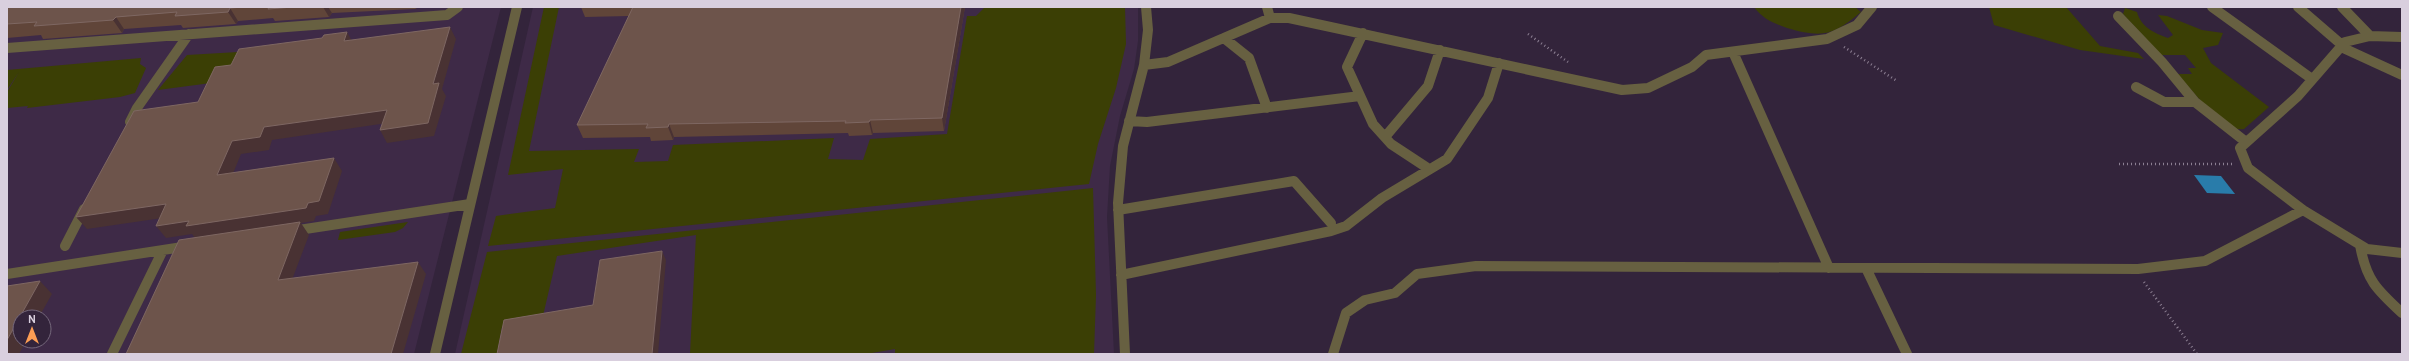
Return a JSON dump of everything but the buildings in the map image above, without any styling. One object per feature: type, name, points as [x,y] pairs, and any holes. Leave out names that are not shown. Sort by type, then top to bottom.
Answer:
[{"type":"street","points":[[421,17],[426,7]]},
{"type":"street","points":[[7,48],[446,15],[458,7]]},
{"type":"street","points":[[435,354],[517,7]]},
{"type":"street","points":[[1124,354],[1118,210],[1123,146],[1144,65],[1148,30],[1146,7]]},
{"type":"street","points":[[1267,7],[1270,18]]},
{"type":"street","points":[[1144,65],[1168,62],[1270,18],[1289,18],[1622,90],[1648,88],[1692,67],[1706,55],[1830,38],[1857,25],[1872,7]]},
{"type":"street","points":[[2212,7],[2312,79]]},
{"type":"street","points":[[2298,7],[2342,46],[2402,75]]},
{"type":"street","points":[[2342,7],[2370,36]]},
{"type":"street","points":[[2118,16],[2162,62],[2195,102],[2246,142]]},
{"type":"street","points":[[126,129],[137,108],[189,34]]},
{"type":"street","points":[[1363,34],[1347,67],[1373,124],[1385,137],[1424,171]]},
{"type":"street","points":[[2402,37],[2370,36],[2345,42],[2298,96],[2240,148],[2246,164],[2303,210],[2368,249],[2402,253]]},
{"type":"street","points":[[1224,38],[1249,58],[1267,108]]},
{"type":"street","points":[[1385,137],[1428,86],[1440,50]]},
{"type":"street","points":[[1733,52],[1829,268]]},
{"type":"street","points":[[1121,275],[1331,231],[1346,226],[1382,198],[1424,171],[1447,159],[1488,98],[1499,63]]},
{"type":"street","points":[[2136,87],[2164,102],[2195,102]]},
{"type":"street","points":[[1129,121],[1147,122],[1360,96]]},
{"type":"street","points":[[1118,210],[1294,181],[1331,223]]},
{"type":"street","points":[[65,246],[90,198]]},
{"type":"street","points":[[281,232],[470,204]]},
{"type":"street","points":[[1333,354],[1346,313],[1365,300],[1395,293],[1417,274],[1476,266],[2134,269],[2205,261],[2303,210]]},
{"type":"street","points":[[7,274],[202,244]]},
{"type":"street","points":[[2360,245],[2364,268],[2381,294],[2402,313]]},
{"type":"street","points":[[112,354],[163,250]]},
{"type":"street","points":[[1866,268],[1907,354]]},
{"type":"path","points":[[1528,34],[1536,41],[1556,52],[1583,74],[1586,82]]},
{"type":"path","points":[[1830,38],[1897,81]]},
{"type":"path","points":[[2118,164],[2246,164]]},
{"type":"path","points":[[2134,269],[2197,354]]},
{"type":"shaded area","points":[[7,7],[501,7],[414,354],[7,354]]},
{"type":"shaded area","points":[[533,7],[1138,7],[1138,41],[1134,69],[1120,116],[1110,166],[1107,217],[1114,354],[455,354]]},
{"type":"green space","points":[[544,7],[559,7],[529,151],[639,149],[634,162],[668,161],[673,145],[834,138],[828,159],[863,160],[870,139],[947,134],[967,16],[976,16],[985,7],[1125,7],[1126,44],[1116,88],[1098,144],[1089,184],[488,246],[496,216],[555,208],[563,169],[508,175]]},
{"type":"green space","points":[[1754,7],[1855,7],[1861,12],[1843,26],[1827,33],[1818,34],[1799,31],[1777,24],[1765,18]]},
{"type":"green space","points":[[1989,7],[2066,7],[2100,46],[2138,53],[2144,59],[2080,50],[1994,25]]},
{"type":"green space","points":[[2125,8],[2137,12],[2145,26],[2168,38],[2173,35],[2158,15],[2167,16],[2202,30],[2223,33],[2218,45],[2203,48],[2211,63],[2269,107],[2244,129],[2237,129],[2228,124],[2208,108],[2178,74],[2192,74],[2188,68],[2196,68],[2185,55],[2161,55],[2123,14]]},
{"type":"green space","points":[[238,52],[226,81],[158,90],[187,55]]},
{"type":"green space","points":[[141,58],[140,64],[146,68],[135,93],[120,97],[27,108],[28,106],[7,108],[7,92],[19,72],[7,90],[7,70]]},
{"type":"green space","points":[[1093,188],[1096,295],[1094,354],[895,354],[895,349],[866,354],[690,354],[696,235],[557,256],[542,320],[502,327],[497,354],[461,354],[487,252]]},
{"type":"green space","points":[[408,222],[403,228],[395,232],[338,240],[340,232]]},
{"type":"water","points":[[2194,175],[2221,176],[2235,194],[2207,193]]}]
